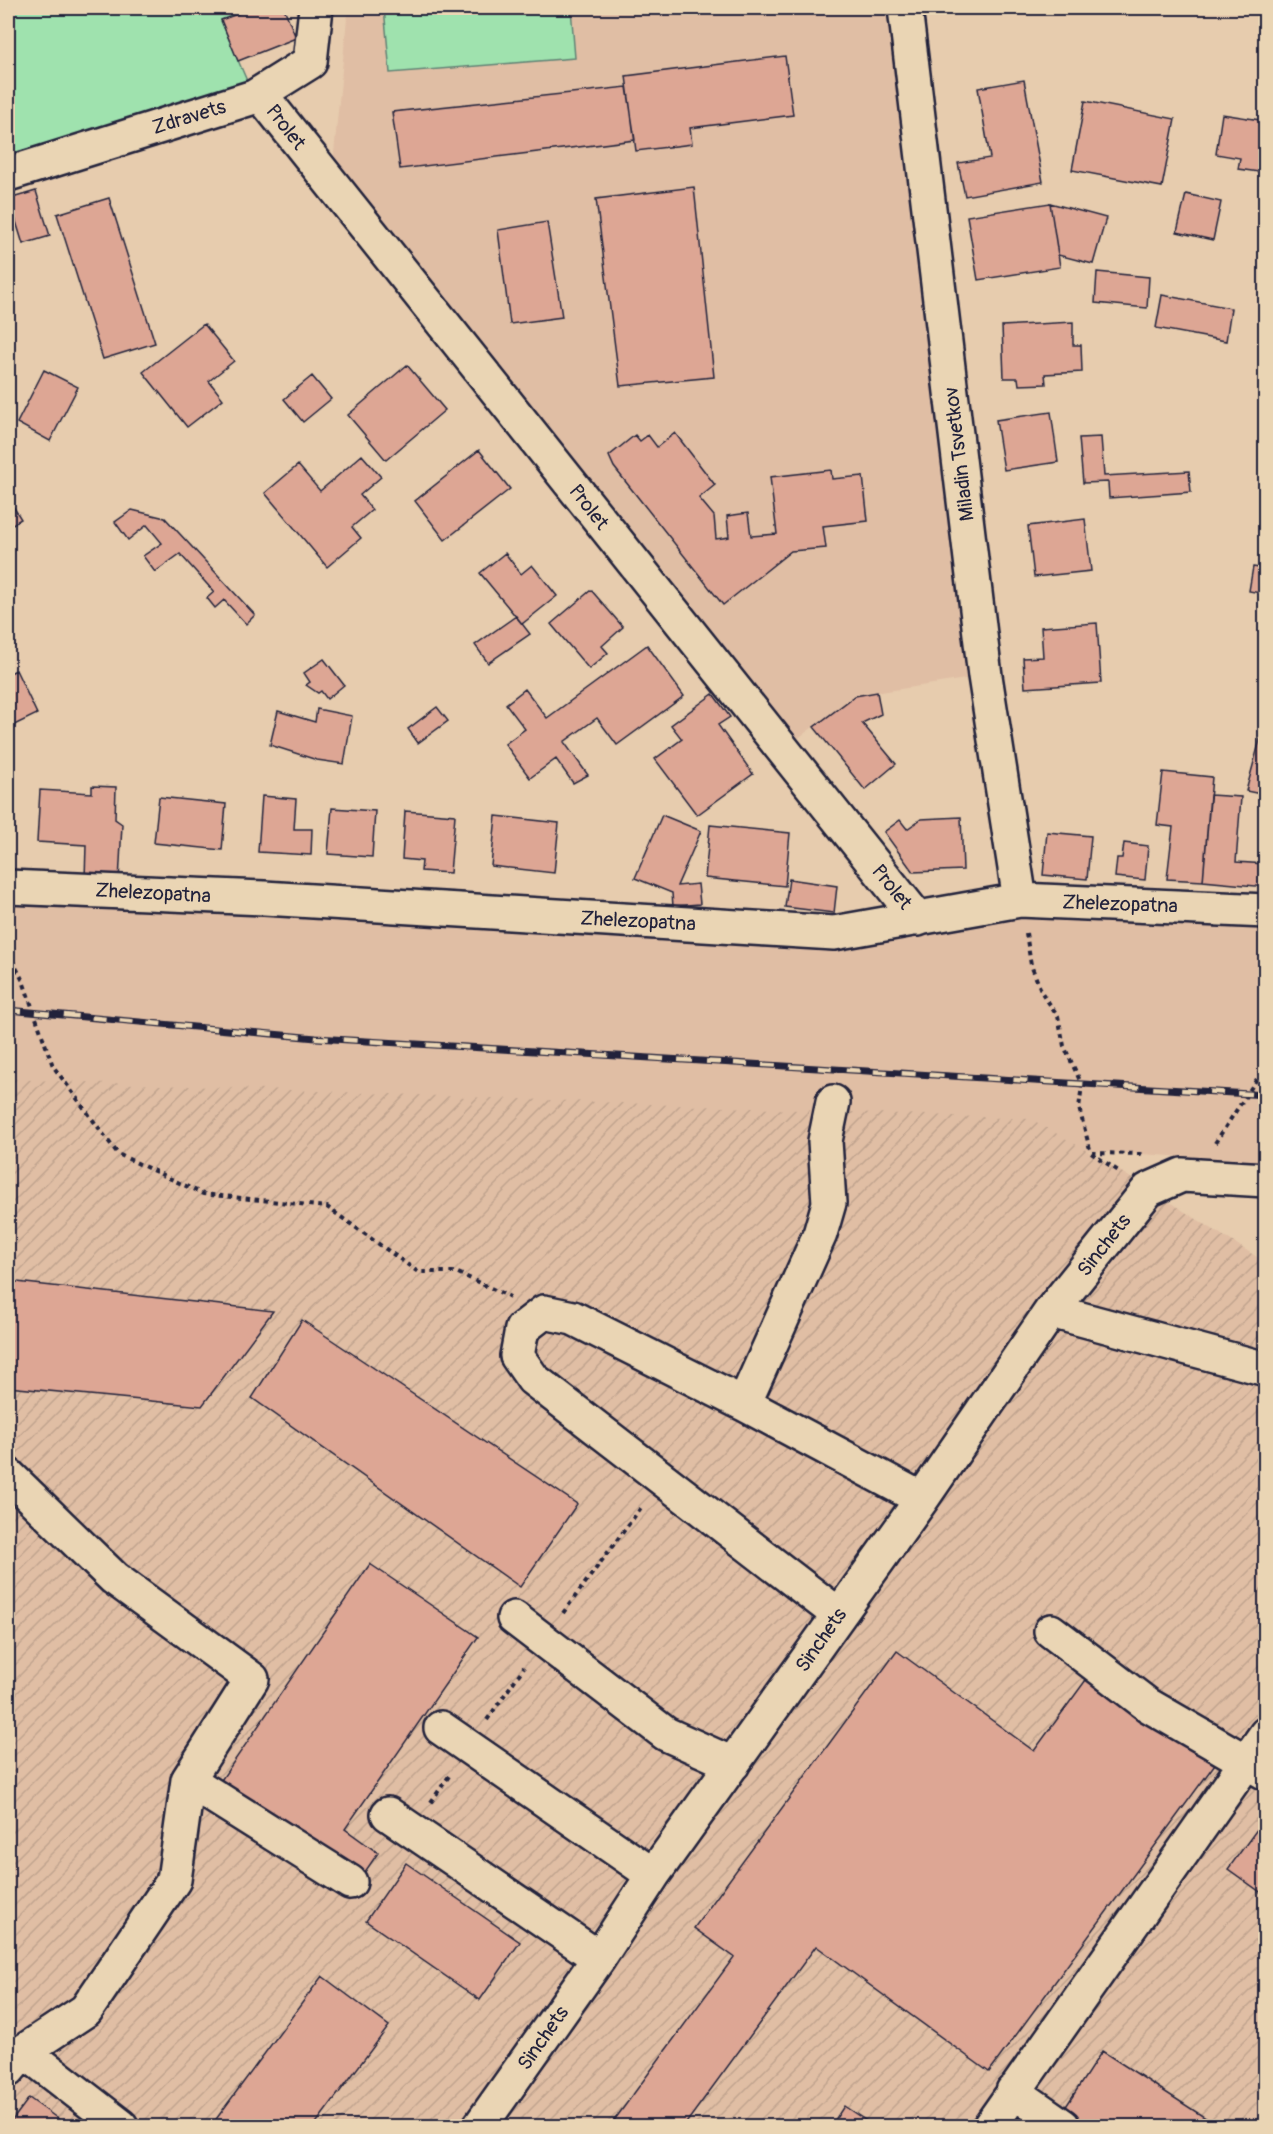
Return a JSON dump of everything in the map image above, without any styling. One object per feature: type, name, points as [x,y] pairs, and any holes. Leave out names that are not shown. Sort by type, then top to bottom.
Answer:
[{"type":"street","name":"Zdravets","points":[[8,174],[261,95],[310,62],[316,8]]},
{"type":"street","name":"Miladin Tsvetkov","points":[[905,8],[985,676],[1020,900]]},
{"type":"street","name":"Prolet","points":[[261,95],[918,919]]},
{"type":"street","name":"Zhelezopatna","points":[[8,887],[264,898],[834,933],[1020,900],[1266,911]]},
{"type":"street","points":[[744,1404],[820,1234],[829,1203],[825,1141],[833,1102]]},
{"type":"street","name":"Sinchets","points":[[480,2127],[599,1958],[652,1875],[922,1499],[1051,1311],[1148,1190],[1182,1175]]},
{"type":"street","points":[[1182,1175],[1266,1180]]},
{"type":"street","points":[[1051,1311],[1266,1369]]},
{"type":"street","points":[[839,1615],[533,1378],[518,1356],[522,1329],[544,1312],[573,1318],[744,1404],[922,1499]]},
{"type":"street","points":[[8,1475],[114,1578],[252,1679],[188,1780],[174,1880],[86,2010],[16,2061],[121,2127]]},
{"type":"street","points":[[514,1618],[666,1734],[733,1764]]},
{"type":"street","points":[[1051,1631],[1148,1705],[1256,1768]]},
{"type":"street","points":[[441,1728],[652,1875]]},
{"type":"street","points":[[990,2127],[1013,2091],[1256,1768],[1266,1734]]},
{"type":"street","points":[[188,1780],[350,1882]]},
{"type":"street","points":[[388,1814],[599,1958]]},
{"type":"street","points":[[1013,2091],[1064,2127]]},
{"type":"path","points":[[1020,900],[1031,965],[1042,993],[1058,1016],[1064,1046],[1082,1085],[1079,1108],[1091,1153],[1148,1190]]},
{"type":"path","points":[[8,952],[23,981],[54,1066],[118,1154],[203,1194],[327,1208],[418,1272],[456,1272],[544,1312]]},
{"type":"path","points":[[1182,1175],[1207,1155],[1266,1065]]},
{"type":"shaded area","points":[[348,8],[905,8],[985,676],[855,696],[782,750],[331,184]]},
{"type":"shaded area","points":[[8,887],[834,933],[1020,900],[1265,911],[1265,1162],[8,1081]]},
{"type":"shaded area","points":[[8,1079],[1031,1119],[1091,1153],[1265,1262],[1265,2126],[8,2126]]},
{"type":"green space","points":[[8,8],[253,8],[221,21],[254,97],[8,174]]},
{"type":"green space","points":[[384,8],[571,8],[575,58],[390,73]]},
{"type":"building","points":[[253,8],[284,8],[296,38],[238,61],[221,20]]},
{"type":"building","points":[[785,56],[793,115],[690,128],[692,144],[636,151],[626,76]]},
{"type":"building","points":[[1024,80],[1043,182],[965,196],[958,163],[990,158],[978,88]]},
{"type":"building","points":[[627,87],[635,140],[400,169],[392,112]]},
{"type":"building","points":[[1085,101],[1175,119],[1162,187],[1072,170]]},
{"type":"building","points":[[1222,114],[1266,121],[1266,173],[1238,169],[1240,158],[1216,154]]},
{"type":"building","points":[[694,187],[714,377],[620,386],[596,199]]},
{"type":"building","points":[[36,191],[50,236],[23,244],[9,199]]},
{"type":"building","points":[[1186,194],[1221,202],[1213,240],[1177,232]]},
{"type":"building","points":[[109,198],[155,343],[103,359],[57,214]]},
{"type":"building","points":[[1050,203],[1060,267],[978,280],[967,216]]},
{"type":"building","points":[[1050,203],[1106,218],[1093,264],[1058,255]]},
{"type":"building","points":[[547,222],[562,317],[510,324],[498,230]]},
{"type":"building","points":[[1097,272],[1149,277],[1147,308],[1095,303]]},
{"type":"building","points":[[1162,295],[1231,308],[1226,341],[1156,328]]},
{"type":"building","points":[[1073,322],[1073,345],[1081,345],[1082,372],[1045,374],[1046,384],[1019,385],[1018,378],[1004,378],[1002,326]]},
{"type":"building","points":[[204,324],[234,361],[209,381],[223,399],[187,427],[143,372]]},
{"type":"building","points":[[407,365],[445,410],[386,460],[348,415]]},
{"type":"building","points":[[44,370],[78,387],[50,441],[17,423]]},
{"type":"building","points":[[312,376],[331,399],[303,422],[284,399]]},
{"type":"building","points":[[1051,412],[1058,462],[1004,470],[996,420]]},
{"type":"building","points":[[675,433],[715,485],[699,498],[714,516],[716,539],[729,537],[727,516],[748,513],[751,536],[777,534],[770,477],[831,470],[832,479],[863,476],[868,521],[823,526],[826,548],[791,551],[723,605],[614,467],[609,456],[635,435],[640,441],[648,435],[657,447]]},
{"type":"building","points":[[1101,437],[1104,476],[1189,471],[1191,492],[1109,498],[1108,482],[1083,483],[1079,438]]},
{"type":"building","points":[[479,450],[510,489],[445,540],[415,501]]},
{"type":"building","points":[[362,455],[381,477],[360,495],[372,510],[352,527],[361,538],[327,567],[265,493],[298,465],[320,491]]},
{"type":"building","points":[[8,498],[21,519],[8,527]]},
{"type":"building","points":[[132,510],[165,518],[255,615],[246,624],[224,600],[215,608],[207,598],[214,592],[180,554],[155,572],[143,556],[162,543],[147,525],[128,540],[115,522]]},
{"type":"building","points":[[1085,519],[1091,571],[1034,577],[1028,526]]},
{"type":"building","points":[[505,553],[521,574],[532,565],[557,596],[522,624],[480,573]]},
{"type":"building","points":[[1253,567],[1266,569],[1266,594],[1249,591]]},
{"type":"building","points":[[591,590],[623,627],[602,646],[608,653],[589,669],[551,624]]},
{"type":"building","points":[[516,616],[530,634],[488,663],[475,645]]},
{"type":"building","points":[[1097,623],[1101,683],[1025,688],[1023,658],[1043,657],[1041,627]]},
{"type":"building","points":[[647,645],[684,696],[617,745],[597,718],[564,742],[588,775],[573,783],[556,759],[530,778],[505,744],[525,729],[506,704],[525,689],[547,718]]},
{"type":"building","points":[[324,659],[344,685],[327,699],[321,691],[318,693],[306,685],[310,682],[304,673]]},
{"type":"building","points":[[16,670],[37,714],[8,728],[8,674]]},
{"type":"building","points":[[877,692],[881,714],[862,723],[896,764],[865,790],[814,727],[855,696]]},
{"type":"building","points":[[713,694],[730,717],[718,725],[753,774],[697,815],[655,759],[682,739],[671,725]]},
{"type":"building","points":[[437,707],[448,721],[418,743],[408,729]]},
{"type":"building","points":[[317,709],[352,716],[344,764],[317,760],[270,745],[278,711],[315,722]]},
{"type":"building","points":[[1264,725],[1266,725],[1266,795],[1246,791]]},
{"type":"building","points":[[1163,772],[1212,777],[1203,881],[1167,879],[1173,827],[1157,825]]},
{"type":"building","points":[[92,786],[116,787],[115,819],[122,824],[119,881],[85,879],[86,845],[37,842],[40,790],[92,793]]},
{"type":"building","points":[[1210,795],[1241,797],[1236,862],[1266,864],[1266,887],[1203,881]]},
{"type":"building","points":[[262,796],[296,799],[294,829],[312,829],[311,855],[258,852]]},
{"type":"building","points":[[159,797],[226,804],[222,850],[154,843]]},
{"type":"building","points":[[332,808],[375,811],[372,857],[328,854]]},
{"type":"building","points":[[405,811],[455,815],[450,873],[421,871],[422,861],[402,859]]},
{"type":"building","points":[[662,815],[701,831],[677,886],[698,884],[700,904],[673,906],[672,893],[635,878]]},
{"type":"building","points":[[496,816],[559,823],[554,873],[491,866]]},
{"type":"building","points":[[961,817],[963,870],[913,872],[884,832],[900,820],[907,829],[921,819]]},
{"type":"building","points":[[710,825],[790,833],[785,886],[705,878]]},
{"type":"building","points":[[1047,832],[1091,836],[1087,879],[1043,875]]},
{"type":"building","points":[[1124,843],[1148,846],[1145,880],[1115,877],[1117,858],[1122,858]]},
{"type":"building","points":[[789,879],[837,886],[834,913],[785,907]]},
{"type":"building","points":[[8,1281],[273,1311],[202,1406],[8,1387]]},
{"type":"building","points":[[302,1320],[577,1504],[520,1587],[252,1398]]},
{"type":"building","points":[[370,1564],[478,1637],[345,1829],[378,1853],[358,1882],[217,1786]]},
{"type":"building","points":[[897,1651],[1034,1751],[1091,1673],[1215,1764],[989,2072],[816,1946],[684,2126],[610,2126],[734,1957],[694,1928]]},
{"type":"building","points":[[1266,1817],[1266,1896],[1228,1869]]},
{"type":"building","points":[[406,1863],[520,1942],[480,2000],[366,1921]]},
{"type":"building","points":[[322,1976],[389,2026],[314,2126],[211,2126]]},
{"type":"building","points":[[1102,2051],[1218,2126],[1081,2126],[1061,2114]]},
{"type":"building","points":[[29,2098],[68,2126],[8,2126]]},
{"type":"building","points":[[844,2106],[874,2126],[831,2126]]},
{"type":"railway","points":[[8,1010],[316,1038],[1266,1095]]}]
